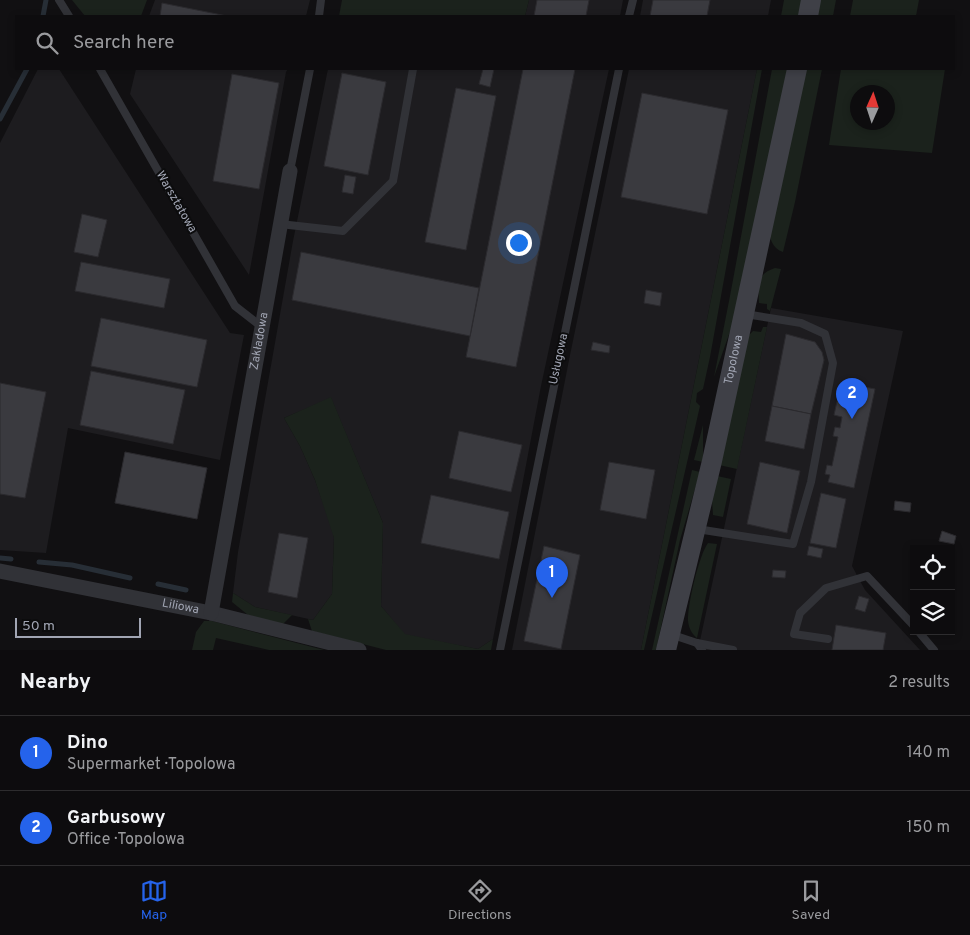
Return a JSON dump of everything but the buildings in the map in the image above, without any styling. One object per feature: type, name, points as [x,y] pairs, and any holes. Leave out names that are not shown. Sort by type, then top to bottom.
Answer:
[{"type":"main road","points":[[808,15],[811,0]]},
{"type":"main road","name":"Topolowa","points":[[668,642],[712,460],[796,70]]},
{"type":"street","name":"Zakładowa","points":[[211,612],[290,171]]},
{"type":"street","name":"Liliowa","points":[[0,571],[211,612],[359,650]]},
{"type":"lane","points":[[59,0],[68,15]]},
{"type":"lane","points":[[319,15],[321,0]]},
{"type":"lane","points":[[630,15],[633,0]]},
{"type":"lane","name":"Warsztatowa","points":[[101,70],[234,306],[262,327]]},
{"type":"lane","name":"Zakładowa","points":[[290,171],[310,70]]},
{"type":"lane","points":[[280,224],[343,231],[393,181],[413,70]]},
{"type":"lane","name":"Usługowa","points":[[500,650],[619,70]]},
{"type":"lane","points":[[695,529],[793,544],[811,482],[833,363],[825,334],[801,323],[744,313]]},
{"type":"lane","points":[[828,639],[794,634],[800,613],[826,588],[867,576],[910,622]]},
{"type":"lane","points":[[921,635],[934,650]]},
{"type":"lane","points":[[668,642],[733,650]]},
{"type":"shaded area","points":[[72,0],[147,0],[141,15],[84,15]]},
{"type":"shaded area","points":[[155,0],[310,0],[306,15],[149,15]]},
{"type":"shaded area","points":[[342,0],[529,0],[525,15],[339,15]]},
{"type":"shaded area","points":[[529,0],[623,0],[620,15],[525,15]]},
{"type":"shaded area","points":[[643,0],[771,0],[768,15],[640,15]]},
{"type":"shaded area","points":[[784,0],[802,0],[799,15],[781,15]]},
{"type":"shaded area","points":[[818,0],[836,0],[833,15],[815,15]]},
{"type":"shaded area","points":[[853,0],[919,0],[916,15],[850,15]]},
{"type":"shaded area","points":[[37,70],[60,70],[230,333],[244,335],[220,460],[68,428],[46,553],[0,550],[0,143]]},
{"type":"shaded area","points":[[136,70],[287,70],[249,275],[130,94]]},
{"type":"shaded area","points":[[328,70],[609,70],[541,386],[493,639],[478,649],[405,635],[381,606],[383,523],[331,398],[284,418],[300,446],[315,480],[333,531],[332,594],[313,620],[255,607],[233,593],[238,552],[293,241]]},
{"type":"shaded area","points":[[629,70],[757,70],[641,650],[512,650]]},
{"type":"shaded area","points":[[757,70],[762,70],[710,357],[703,389],[697,393],[696,402],[700,406],[644,650],[641,650]]},
{"type":"shaded area","points":[[772,70],[788,70],[733,323],[714,377]]},
{"type":"shaded area","points":[[804,70],[822,70],[783,252],[773,245],[769,233]]},
{"type":"shaded area","points":[[841,70],[945,70],[932,153],[829,145]]},
{"type":"shaded area","points":[[775,268],[781,269],[770,311],[767,309],[767,304],[759,303],[759,281],[764,274]]},
{"type":"shaded area","points":[[771,308],[903,331],[852,566],[865,590],[920,650],[698,650]]},
{"type":"shaded area","points":[[763,327],[767,327],[737,469],[719,465],[748,336],[753,331],[761,332]]},
{"type":"shaded area","points":[[331,397],[383,523],[381,606],[405,634],[478,649],[493,639],[491,650],[386,650],[312,631],[308,619],[313,620],[332,594],[334,538],[315,480],[300,446],[284,418]]},
{"type":"shaded area","points":[[703,425],[703,462],[694,460]]},
{"type":"shaded area","points":[[692,470],[700,472],[680,540],[656,650],[652,650]]},
{"type":"shaded area","points":[[717,476],[731,479],[723,517],[713,515],[712,500]]},
{"type":"shaded area","points":[[708,543],[717,544],[697,638],[690,629],[688,614],[697,569]]},
{"type":"shaded area","points":[[233,593],[255,607],[292,615],[282,625],[248,615],[232,602]]},
{"type":"shaded area","points":[[204,621],[212,621],[324,650],[269,650],[216,638],[213,650],[192,650],[196,632]]},
{"type":"waterway","points":[[43,15],[46,0]]},
{"type":"waterway","points":[[0,119],[26,70]]},
{"type":"waterway","points":[[0,558],[11,559]]},
{"type":"waterway","points":[[39,562],[72,565],[130,578]]},
{"type":"waterway","points":[[158,584],[186,590]]},
{"type":"place","name":"Garbusowy","points":[[852,419]]},
{"type":"place","name":"Dino","points":[[552,598]]}]
